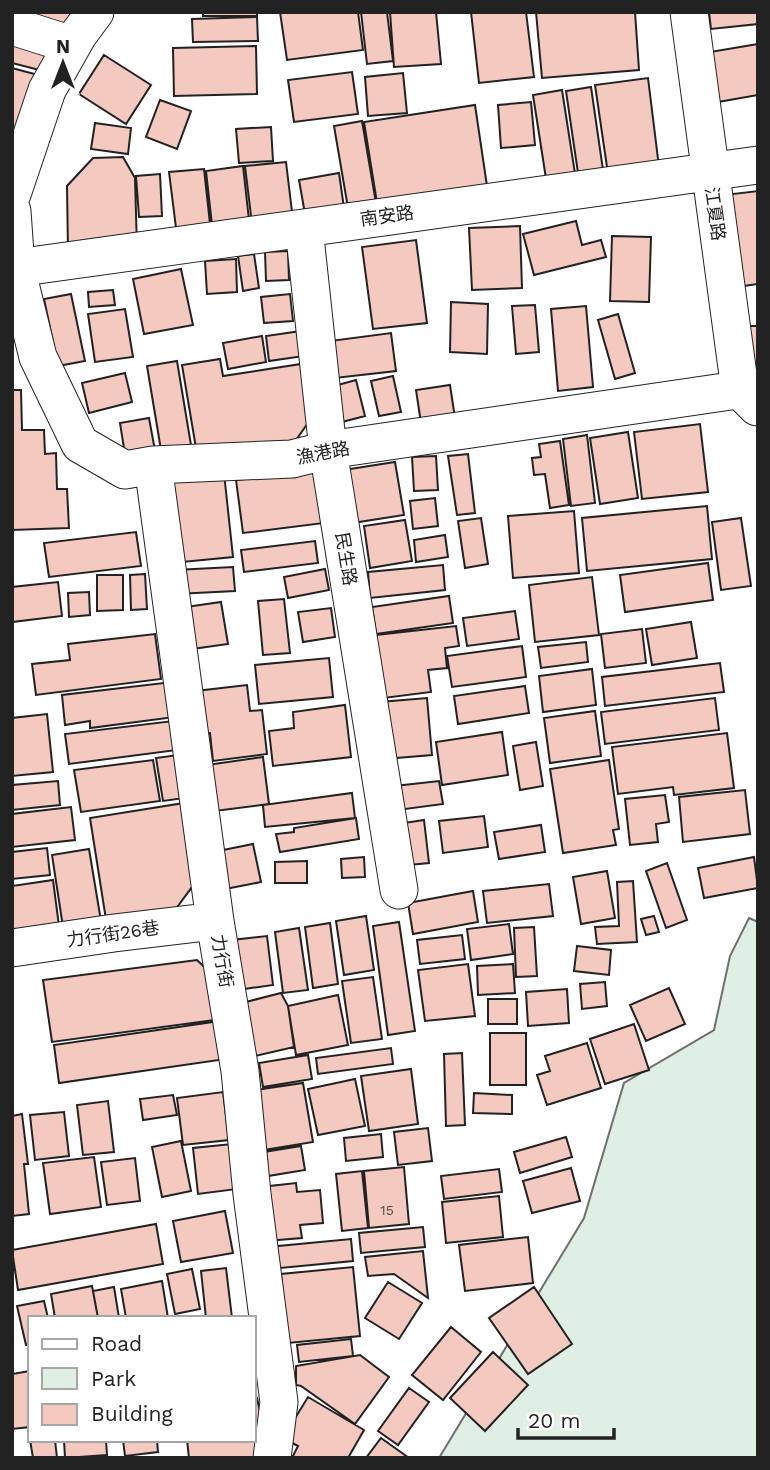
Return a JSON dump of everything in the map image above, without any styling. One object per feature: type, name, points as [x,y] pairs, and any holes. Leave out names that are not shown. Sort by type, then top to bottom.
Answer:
[{"type":"street","points":[[12,194],[47,90],[72,45],[95,12]]},
{"type":"street","name":"江夏路","points":[[689,12],[710,171],[752,395]]},
{"type":"street","points":[[12,26],[72,45]]},
{"type":"street","name":"南安路","points":[[16,268],[758,165]]},
{"type":"street","name":"漁港路","points":[[12,211],[16,268],[38,357],[80,444],[125,470],[153,465],[292,460],[328,450],[752,395]]},
{"type":"street","name":"民生路","points":[[304,228],[328,450],[399,890]]},
{"type":"street","name":"力行街","points":[[153,465],[215,921],[240,1071],[252,1194],[279,1402],[272,1458]]},
{"type":"street","name":"力行街26巷","points":[[12,948],[215,921]]},
{"type":"green space","points":[[749,918],[758,922],[758,1458],[439,1458],[584,1218],[624,1083],[714,1030],[730,956]]},
{"type":"building","points":[[29,12],[83,12],[72,39]]},
{"type":"building","points":[[203,12],[257,12],[257,16],[203,16]]},
{"type":"building","points":[[280,12],[358,12],[363,50],[287,60]]},
{"type":"building","points":[[361,12],[387,12],[393,61],[367,64]]},
{"type":"building","points":[[390,12],[436,12],[441,64],[394,67]]},
{"type":"building","points":[[471,12],[526,12],[534,77],[479,83]]},
{"type":"building","points":[[536,12],[635,12],[639,70],[542,78]]},
{"type":"building","points":[[709,12],[758,12],[758,24],[711,29]]},
{"type":"building","points":[[257,17],[258,41],[193,42],[192,19]]},
{"type":"building","points":[[12,35],[58,47],[51,73],[12,63]]},
{"type":"building","points":[[758,44],[758,95],[718,102],[710,52]]},
{"type":"building","points":[[256,46],[257,94],[174,96],[173,48]]},
{"type":"building","points":[[104,55],[151,85],[126,124],[79,94]]},
{"type":"building","points":[[12,68],[57,80],[12,137]]},
{"type":"building","points":[[352,72],[358,114],[294,122],[288,80]]},
{"type":"building","points":[[403,73],[407,113],[368,116],[365,77]]},
{"type":"building","points":[[648,78],[659,167],[608,174],[595,85]]},
{"type":"building","points":[[591,87],[604,177],[579,180],[566,91]]},
{"type":"building","points":[[562,90],[576,180],[547,185],[533,95]]},
{"type":"building","points":[[160,100],[191,111],[177,149],[146,137]]},
{"type":"building","points":[[531,102],[535,145],[501,148],[498,105]]},
{"type":"building","points":[[475,105],[487,186],[377,203],[364,122]]},
{"type":"building","points":[[362,121],[376,203],[348,208],[334,126]]},
{"type":"building","points":[[95,123],[131,128],[128,154],[91,149]]},
{"type":"building","points":[[271,127],[273,161],[239,163],[236,129]]},
{"type":"building","points":[[123,157],[135,178],[137,249],[68,251],[67,186],[93,158]]},
{"type":"building","points":[[286,162],[293,220],[252,224],[245,166]]},
{"type":"building","points":[[243,166],[250,229],[213,234],[206,171]]},
{"type":"building","points":[[204,169],[211,233],[177,236],[169,172]]},
{"type":"building","points":[[339,173],[344,208],[305,214],[299,180]]},
{"type":"building","points":[[160,174],[162,216],[139,217],[136,176]]},
{"type":"building","points":[[758,191],[758,284],[737,287],[724,195]]},
{"type":"building","points":[[576,221],[582,245],[601,240],[606,257],[534,275],[523,234]]},
{"type":"building","points":[[520,226],[522,288],[472,290],[469,228]]},
{"type":"building","points":[[612,236],[651,237],[649,302],[610,301]]},
{"type":"building","points":[[416,240],[427,323],[373,329],[362,247]]},
{"type":"building","points":[[288,251],[289,280],[266,281],[265,252]]},
{"type":"building","points":[[254,254],[259,288],[243,291],[238,256]]},
{"type":"building","points":[[236,259],[237,292],[207,294],[205,261]]},
{"type":"building","points":[[181,269],[193,325],[144,334],[133,279]]},
{"type":"building","points":[[113,290],[115,305],[89,307],[88,292]]},
{"type":"building","points":[[71,294],[85,361],[58,366],[44,299]]},
{"type":"building","points":[[290,294],[293,321],[264,323],[261,297]]},
{"type":"building","points":[[451,302],[488,304],[487,354],[450,352]]},
{"type":"building","points":[[535,305],[539,352],[516,354],[512,306]]},
{"type":"building","points":[[586,306],[593,387],[558,391],[551,309]]},
{"type":"building","points":[[125,309],[133,357],[95,362],[88,314]]},
{"type":"building","points":[[618,314],[635,373],[615,379],[598,320]]},
{"type":"building","points":[[749,326],[758,326],[758,369],[751,369]]},
{"type":"building","points":[[301,331],[304,356],[269,361],[266,336]]},
{"type":"building","points":[[391,333],[396,371],[335,378],[330,341]]},
{"type":"building","points":[[262,336],[266,362],[228,369],[223,343]]},
{"type":"building","points":[[220,359],[223,376],[301,364],[310,420],[296,440],[197,454],[182,365]]},
{"type":"building","points":[[177,361],[191,445],[161,450],[147,366]]},
{"type":"building","points":[[125,373],[132,402],[89,413],[82,383]]},
{"type":"building","points":[[393,376],[401,412],[379,416],[371,381]]},
{"type":"building","points":[[356,380],[365,416],[342,422],[334,386]]},
{"type":"building","points":[[450,385],[455,418],[421,423],[416,390]]},
{"type":"building","points":[[12,390],[21,390],[22,430],[44,430],[45,454],[56,453],[57,489],[67,489],[69,528],[12,530]]},
{"type":"building","points":[[149,418],[156,456],[126,461],[120,423]]},
{"type":"building","points":[[700,424],[708,492],[642,499],[634,432]]},
{"type":"building","points":[[628,432],[638,498],[600,504],[590,438]]},
{"type":"building","points":[[587,435],[595,503],[571,506],[563,439]]},
{"type":"building","points":[[560,441],[569,505],[550,508],[545,474],[534,475],[532,458],[541,457],[539,444]]},
{"type":"building","points":[[468,454],[475,513],[457,515],[448,456]]},
{"type":"building","points":[[436,456],[438,490],[414,491],[412,457]]},
{"type":"building","points":[[395,462],[404,515],[346,524],[337,471]]},
{"type":"building","points":[[318,471],[324,523],[243,533],[236,480]]},
{"type":"building","points":[[224,473],[233,557],[172,563],[163,480]]},
{"type":"building","points":[[435,498],[438,526],[413,529],[410,501]]},
{"type":"building","points":[[707,506],[712,559],[587,571],[582,518]]},
{"type":"building","points":[[574,511],[579,573],[513,578],[508,516]]},
{"type":"building","points":[[481,518],[488,564],[465,568],[458,521]]},
{"type":"building","points":[[741,518],[751,586],[721,590],[712,522]]},
{"type":"building","points":[[405,520],[412,561],[370,568],[364,526]]},
{"type":"building","points":[[136,532],[141,566],[49,577],[44,543]]},
{"type":"building","points":[[445,535],[448,557],[416,562],[414,540]]},
{"type":"building","points":[[315,541],[318,563],[244,572],[241,550]]},
{"type":"building","points":[[708,563],[713,600],[625,612],[620,575]]},
{"type":"building","points":[[443,565],[445,590],[370,598],[368,572]]},
{"type":"building","points":[[233,567],[235,591],[176,594],[175,570]]},
{"type":"building","points":[[325,569],[329,590],[288,598],[284,577]]},
{"type":"building","points":[[145,574],[147,609],[131,610],[130,575]]},
{"type":"building","points":[[97,575],[123,575],[123,610],[97,611]]},
{"type":"building","points":[[592,577],[599,635],[535,642],[529,585]]},
{"type":"building","points":[[58,582],[62,616],[12,622],[12,587]]},
{"type":"building","points":[[89,592],[90,615],[69,617],[68,593]]},
{"type":"building","points":[[449,596],[453,623],[376,634],[372,607]]},
{"type":"building","points":[[284,599],[290,653],[263,655],[258,601]]},
{"type":"building","points":[[221,602],[228,644],[185,650],[179,608]]},
{"type":"building","points":[[331,608],[335,637],[303,642],[298,612]]},
{"type":"building","points":[[515,611],[519,639],[467,646],[463,618]]},
{"type":"building","points":[[691,622],[697,658],[652,665],[646,629]]},
{"type":"building","points":[[456,626],[459,646],[445,648],[447,668],[428,670],[431,692],[384,698],[376,635]]},
{"type":"building","points":[[642,629],[646,663],[605,668],[601,634]]},
{"type":"building","points":[[155,634],[161,679],[36,695],[32,664],[70,660],[68,644]]},
{"type":"building","points":[[586,642],[588,662],[541,668],[538,647]]},
{"type":"building","points":[[522,646],[526,677],[452,687],[447,656]]},
{"type":"building","points":[[329,658],[333,697],[259,704],[255,665]]},
{"type":"building","points":[[720,663],[724,692],[605,706],[602,677]]},
{"type":"building","points":[[592,669],[596,705],[543,712],[539,676]]},
{"type":"building","points":[[172,682],[175,717],[90,728],[90,721],[65,725],[62,695]]},
{"type":"building","points":[[247,685],[250,711],[262,710],[267,754],[213,761],[210,733],[201,734],[196,691]]},
{"type":"building","points":[[525,686],[529,713],[458,724],[454,696]]},
{"type":"building","points":[[427,698],[432,755],[385,759],[380,702]]},
{"type":"building","points":[[715,698],[719,730],[605,744],[601,712]]},
{"type":"building","points":[[345,705],[351,757],[273,766],[269,731],[294,728],[293,712]]},
{"type":"building","points":[[595,711],[601,756],[550,763],[544,718]]},
{"type":"building","points":[[47,714],[53,772],[12,776],[12,718]]},
{"type":"building","points":[[173,721],[177,750],[69,764],[65,734]]},
{"type":"building","points":[[502,732],[508,775],[442,785],[436,742]]},
{"type":"building","points":[[727,733],[734,788],[674,795],[673,787],[618,794],[612,747]]},
{"type":"building","points":[[536,742],[543,786],[520,790],[513,746]]},
{"type":"building","points":[[185,754],[192,797],[163,801],[156,758]]},
{"type":"building","points":[[263,757],[269,804],[207,812],[200,766]]},
{"type":"building","points":[[153,760],[160,801],[81,812],[74,770]]},
{"type":"building","points":[[609,760],[619,829],[613,830],[616,845],[563,853],[550,769]]},
{"type":"building","points":[[58,781],[60,805],[12,810],[12,785]]},
{"type":"building","points":[[439,781],[443,804],[398,810],[395,786]]},
{"type":"building","points":[[745,790],[750,834],[683,842],[679,797]]},
{"type":"building","points":[[352,793],[355,818],[265,827],[263,805]]},
{"type":"building","points":[[665,795],[669,822],[656,824],[658,842],[630,845],[625,799]]},
{"type":"building","points":[[184,803],[197,880],[175,910],[107,926],[90,818]]},
{"type":"building","points":[[71,807],[75,840],[12,847],[12,814]]},
{"type":"building","points":[[484,816],[488,847],[443,853],[439,821]]},
{"type":"building","points":[[356,818],[359,839],[280,852],[276,834],[294,832],[294,828]]},
{"type":"building","points":[[424,820],[429,863],[409,865],[404,823]]},
{"type":"building","points":[[541,825],[545,852],[499,859],[494,832]]},
{"type":"building","points":[[253,844],[261,882],[220,890],[213,852]]},
{"type":"building","points":[[47,848],[50,875],[12,879],[12,852]]},
{"type":"building","points":[[89,849],[101,921],[63,927],[52,855]]},
{"type":"building","points":[[364,857],[365,877],[342,878],[341,859]]},
{"type":"building","points":[[754,857],[758,888],[704,898],[698,868]]},
{"type":"building","points":[[307,861],[307,883],[275,883],[275,862]]},
{"type":"building","points":[[667,863],[687,920],[666,928],[646,871]]},
{"type":"building","points":[[607,871],[615,918],[581,924],[573,877]]},
{"type":"building","points":[[53,880],[59,926],[12,933],[12,886]]},
{"type":"building","points":[[633,881],[637,942],[597,944],[595,927],[619,926],[617,882]]},
{"type":"building","points":[[549,884],[553,916],[487,923],[483,891]]},
{"type":"building","points":[[473,891],[478,922],[413,934],[408,903]]},
{"type":"building","points":[[366,916],[374,970],[344,975],[336,921]]},
{"type":"building","points":[[654,916],[659,932],[646,935],[641,919]]},
{"type":"building","points":[[399,922],[415,1031],[388,1035],[373,926]]},
{"type":"building","points":[[330,923],[338,984],[313,988],[305,927]]},
{"type":"building","points":[[509,924],[513,954],[471,960],[467,929]]},
{"type":"building","points":[[534,927],[537,976],[516,977],[514,928]]},
{"type":"building","points":[[299,928],[308,990],[283,993],[275,932]]},
{"type":"building","points":[[462,935],[465,959],[420,964],[417,940]]},
{"type":"building","points":[[267,936],[273,985],[237,990],[232,940]]},
{"type":"building","points":[[577,946],[611,950],[609,975],[574,971]]},
{"type":"building","points":[[197,960],[217,979],[222,1019],[52,1042],[43,980]]},
{"type":"building","points":[[468,964],[475,1016],[425,1021],[418,970]]},
{"type":"building","points":[[513,964],[515,993],[478,995],[477,966]]},
{"type":"building","points":[[373,977],[382,1039],[351,1043],[342,981]]},
{"type":"building","points":[[605,982],[607,1006],[582,1009],[580,984]]},
{"type":"building","points":[[669,988],[685,1024],[646,1041],[630,1005]]},
{"type":"building","points":[[567,989],[569,1023],[528,1026],[526,992]]},
{"type":"building","points":[[281,993],[288,1006],[294,1047],[251,1057],[238,1004]]},
{"type":"building","points":[[338,995],[348,1045],[296,1055],[288,1006]]},
{"type":"building","points":[[488,999],[517,999],[517,1024],[488,1024]]},
{"type":"building","points":[[220,1021],[226,1059],[59,1083],[54,1045]]},
{"type":"building","points":[[634,1024],[649,1070],[605,1084],[590,1039]]},
{"type":"building","points":[[490,1033],[526,1033],[526,1085],[490,1085]]},
{"type":"building","points":[[587,1043],[601,1088],[547,1105],[537,1075],[550,1071],[545,1056]]},
{"type":"building","points":[[391,1048],[393,1064],[318,1074],[316,1058]]},
{"type":"building","points":[[462,1053],[465,1125],[446,1126],[444,1054]]},
{"type":"building","points":[[308,1055],[312,1079],[263,1087],[259,1063]]},
{"type":"building","points":[[411,1069],[418,1124],[369,1131],[361,1076]]},
{"type":"building","points":[[355,1079],[365,1126],[318,1135],[308,1089]]},
{"type":"building","points":[[303,1083],[313,1142],[258,1151],[249,1091]]},
{"type":"building","points":[[223,1092],[229,1140],[183,1145],[177,1098]]},
{"type":"building","points":[[474,1093],[512,1095],[512,1114],[473,1113]]},
{"type":"building","points":[[173,1095],[177,1115],[143,1120],[140,1099]]},
{"type":"building","points":[[108,1101],[114,1152],[83,1155],[77,1105]]},
{"type":"building","points":[[64,1112],[69,1156],[35,1160],[30,1115]]},
{"type":"building","points":[[22,1114],[28,1164],[24,1164],[29,1214],[12,1216],[12,1116]]},
{"type":"building","points":[[428,1128],[432,1161],[398,1165],[394,1132]]},
{"type":"building","points":[[381,1134],[383,1157],[346,1161],[344,1138]]},
{"type":"building","points":[[566,1137],[572,1157],[520,1173],[514,1152]]},
{"type":"building","points":[[181,1141],[191,1191],[162,1197],[152,1147]]},
{"type":"building","points":[[232,1144],[237,1189],[198,1194],[193,1148]]},
{"type":"building","points":[[301,1146],[305,1170],[268,1176],[264,1152]]},
{"type":"building","points":[[94,1157],[101,1207],[50,1214],[43,1163]]},
{"type":"building","points":[[135,1158],[140,1201],[107,1205],[101,1162]]},
{"type":"building","points":[[404,1167],[409,1224],[369,1228],[364,1171]]},
{"type":"building","points":[[571,1168],[580,1201],[532,1213],[523,1181]]},
{"type":"building","points":[[499,1169],[502,1192],[444,1199],[441,1176]]},
{"type":"building","points":[[362,1171],[368,1228],[342,1231],[336,1174]]},
{"type":"building","points":[[296,1183],[297,1192],[320,1190],[323,1223],[300,1225],[302,1238],[266,1241],[261,1187]]},
{"type":"building","points":[[499,1196],[503,1237],[446,1243],[442,1202]]},
{"type":"building","points":[[225,1211],[233,1253],[181,1262],[173,1221]]},
{"type":"building","points":[[156,1224],[163,1264],[18,1290],[12,1250]]},
{"type":"building","points":[[423,1227],[425,1247],[361,1253],[359,1233]]},
{"type":"building","points":[[528,1237],[533,1283],[465,1291],[459,1245]]},
{"type":"building","points":[[351,1239],[353,1261],[270,1269],[268,1247]]},
{"type":"building","points":[[423,1251],[428,1298],[394,1274],[368,1276],[365,1257]]},
{"type":"building","points":[[353,1267],[360,1336],[288,1343],[281,1274]]},
{"type":"building","points":[[226,1268],[232,1316],[206,1316],[201,1271]]},
{"type":"building","points":[[192,1269],[200,1309],[175,1314],[167,1274]]},
{"type":"building","points":[[162,1281],[168,1316],[126,1316],[121,1289]]},
{"type":"building","points":[[388,1282],[422,1303],[399,1339],[365,1318]]},
{"type":"building","points":[[92,1286],[98,1316],[55,1316],[51,1294]]},
{"type":"building","points":[[114,1287],[119,1316],[98,1316],[93,1291]]},
{"type":"building","points":[[534,1287],[572,1344],[528,1374],[489,1318]]},
{"type":"building","points":[[44,1301],[48,1316],[28,1316],[28,1344],[26,1345],[17,1306]]},
{"type":"building","points":[[451,1327],[481,1352],[443,1400],[412,1375]]},
{"type":"building","points":[[351,1339],[353,1356],[299,1362],[297,1345]]},
{"type":"building","points":[[493,1352],[528,1385],[485,1431],[450,1398]]},
{"type":"building","points":[[360,1355],[389,1377],[355,1424],[296,1385],[296,1366]]},
{"type":"building","points":[[28,1371],[28,1427],[12,1429],[12,1374]]},
{"type":"building","points":[[409,1388],[429,1402],[398,1445],[378,1431]]},
{"type":"building","points":[[308,1397],[364,1430],[348,1458],[292,1458],[298,1446],[283,1438]]},
{"type":"building","points":[[256,1398],[266,1439],[257,1458],[189,1458],[187,1442],[256,1442]]},
{"type":"building","points":[[381,1438],[409,1458],[366,1458]]},
{"type":"building","points":[[30,1442],[55,1442],[57,1458],[33,1458]]},
{"type":"building","points":[[64,1442],[106,1442],[107,1455],[65,1458]]},
{"type":"building","points":[[123,1442],[157,1442],[158,1452],[125,1456]]}]
